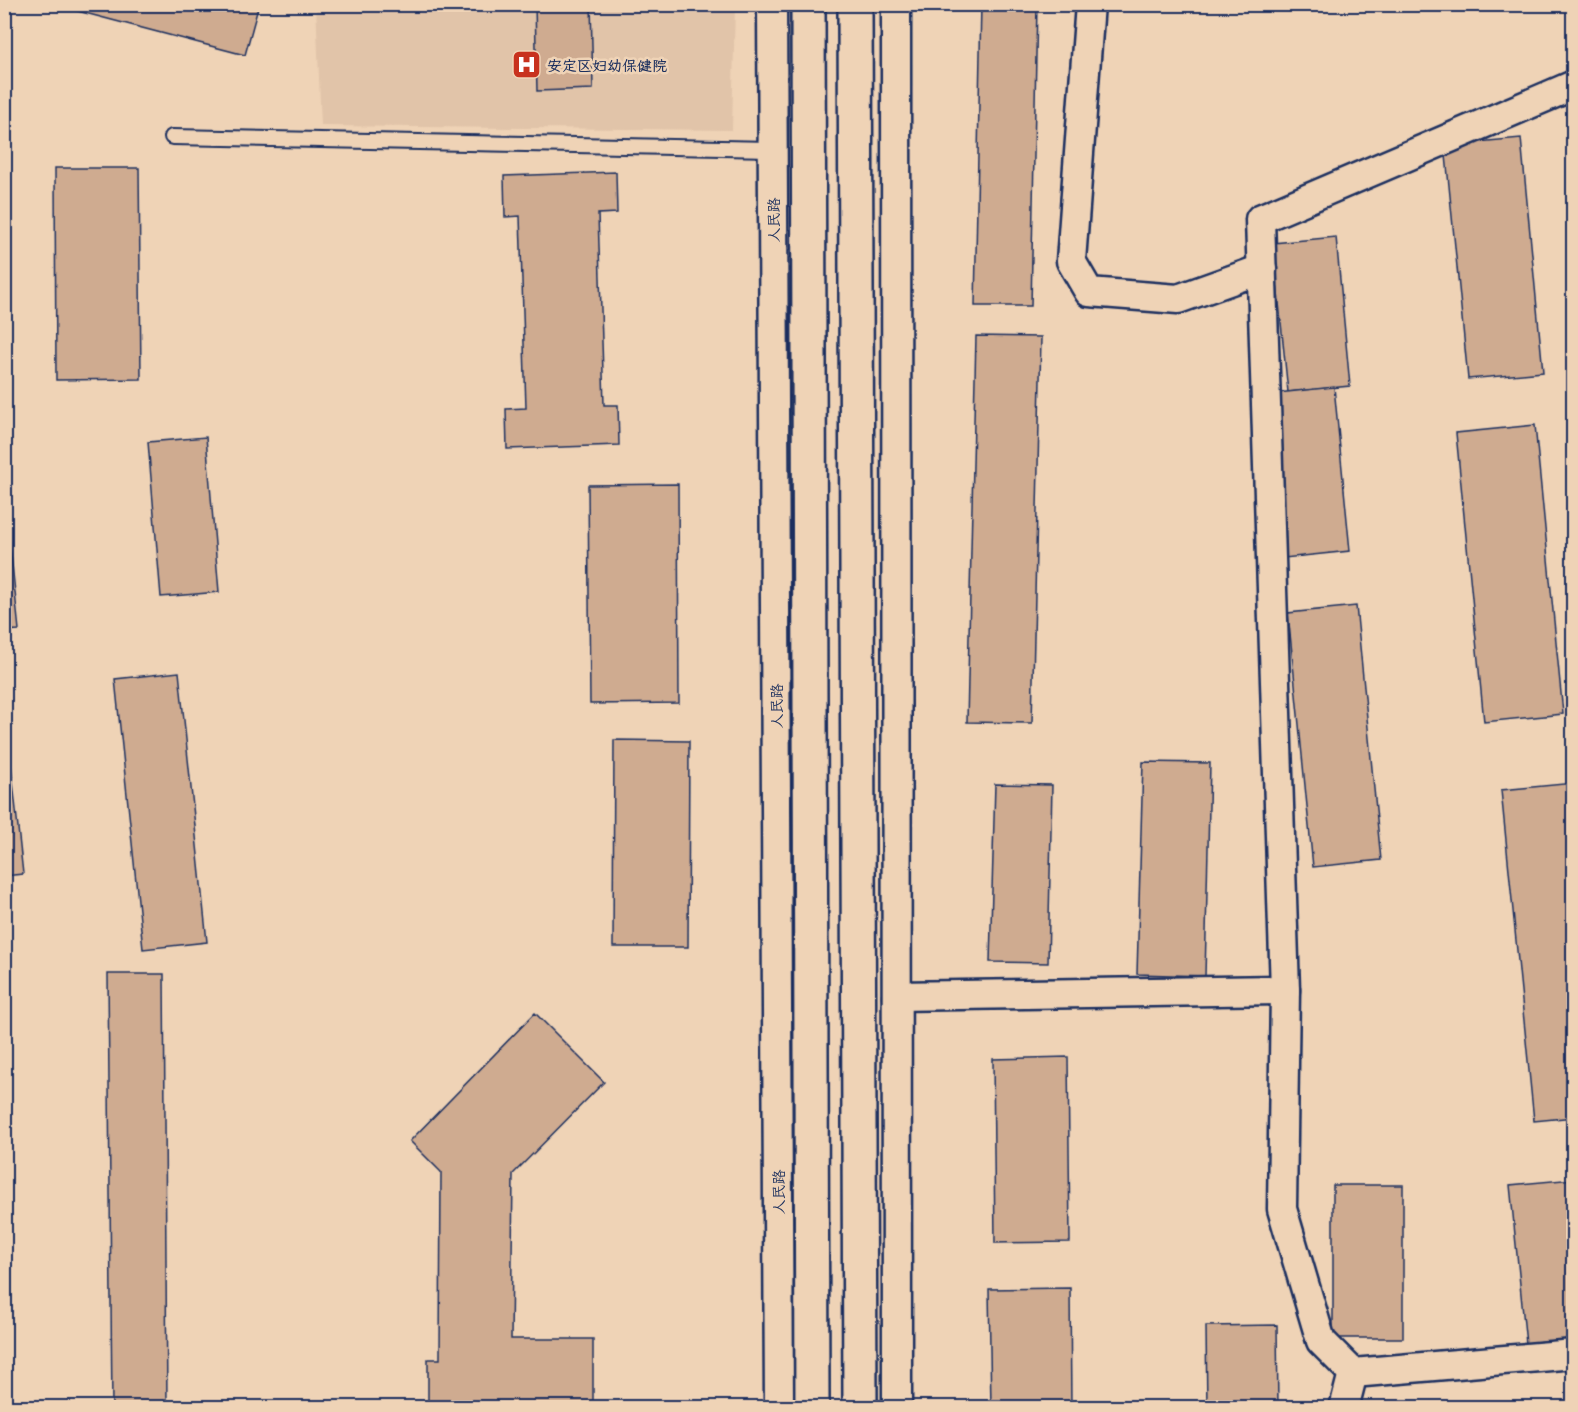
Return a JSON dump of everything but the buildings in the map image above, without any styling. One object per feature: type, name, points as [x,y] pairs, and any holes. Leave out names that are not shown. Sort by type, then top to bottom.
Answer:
[{"type":"main road","points":[[808,4],[812,1407]]},
{"type":"main road","points":[[855,4],[860,1407]]},
{"type":"street","name":"人民路","points":[[772,4],[778,1407]]},
{"type":"street","points":[[896,4],[897,1407]]},
{"type":"street","points":[[1090,4],[1071,261],[1089,292],[1178,299],[1262,269]]},
{"type":"street","points":[[1574,85],[1260,219],[1285,990],[1281,1209],[1321,1341],[1353,1373],[1574,1354]]},
{"type":"street","points":[[897,996],[1285,990]]},
{"type":"street","points":[[1344,1407],[1353,1373]]},
{"type":"lane","points":[[172,137],[773,149]]},
{"type":"shaded area","name":"安定区妇幼保健院","points":[[316,5],[735,5],[732,130],[321,126]]},
{"type":"place","name":"安定区妇幼保健院","points":[[526,65]]}]
